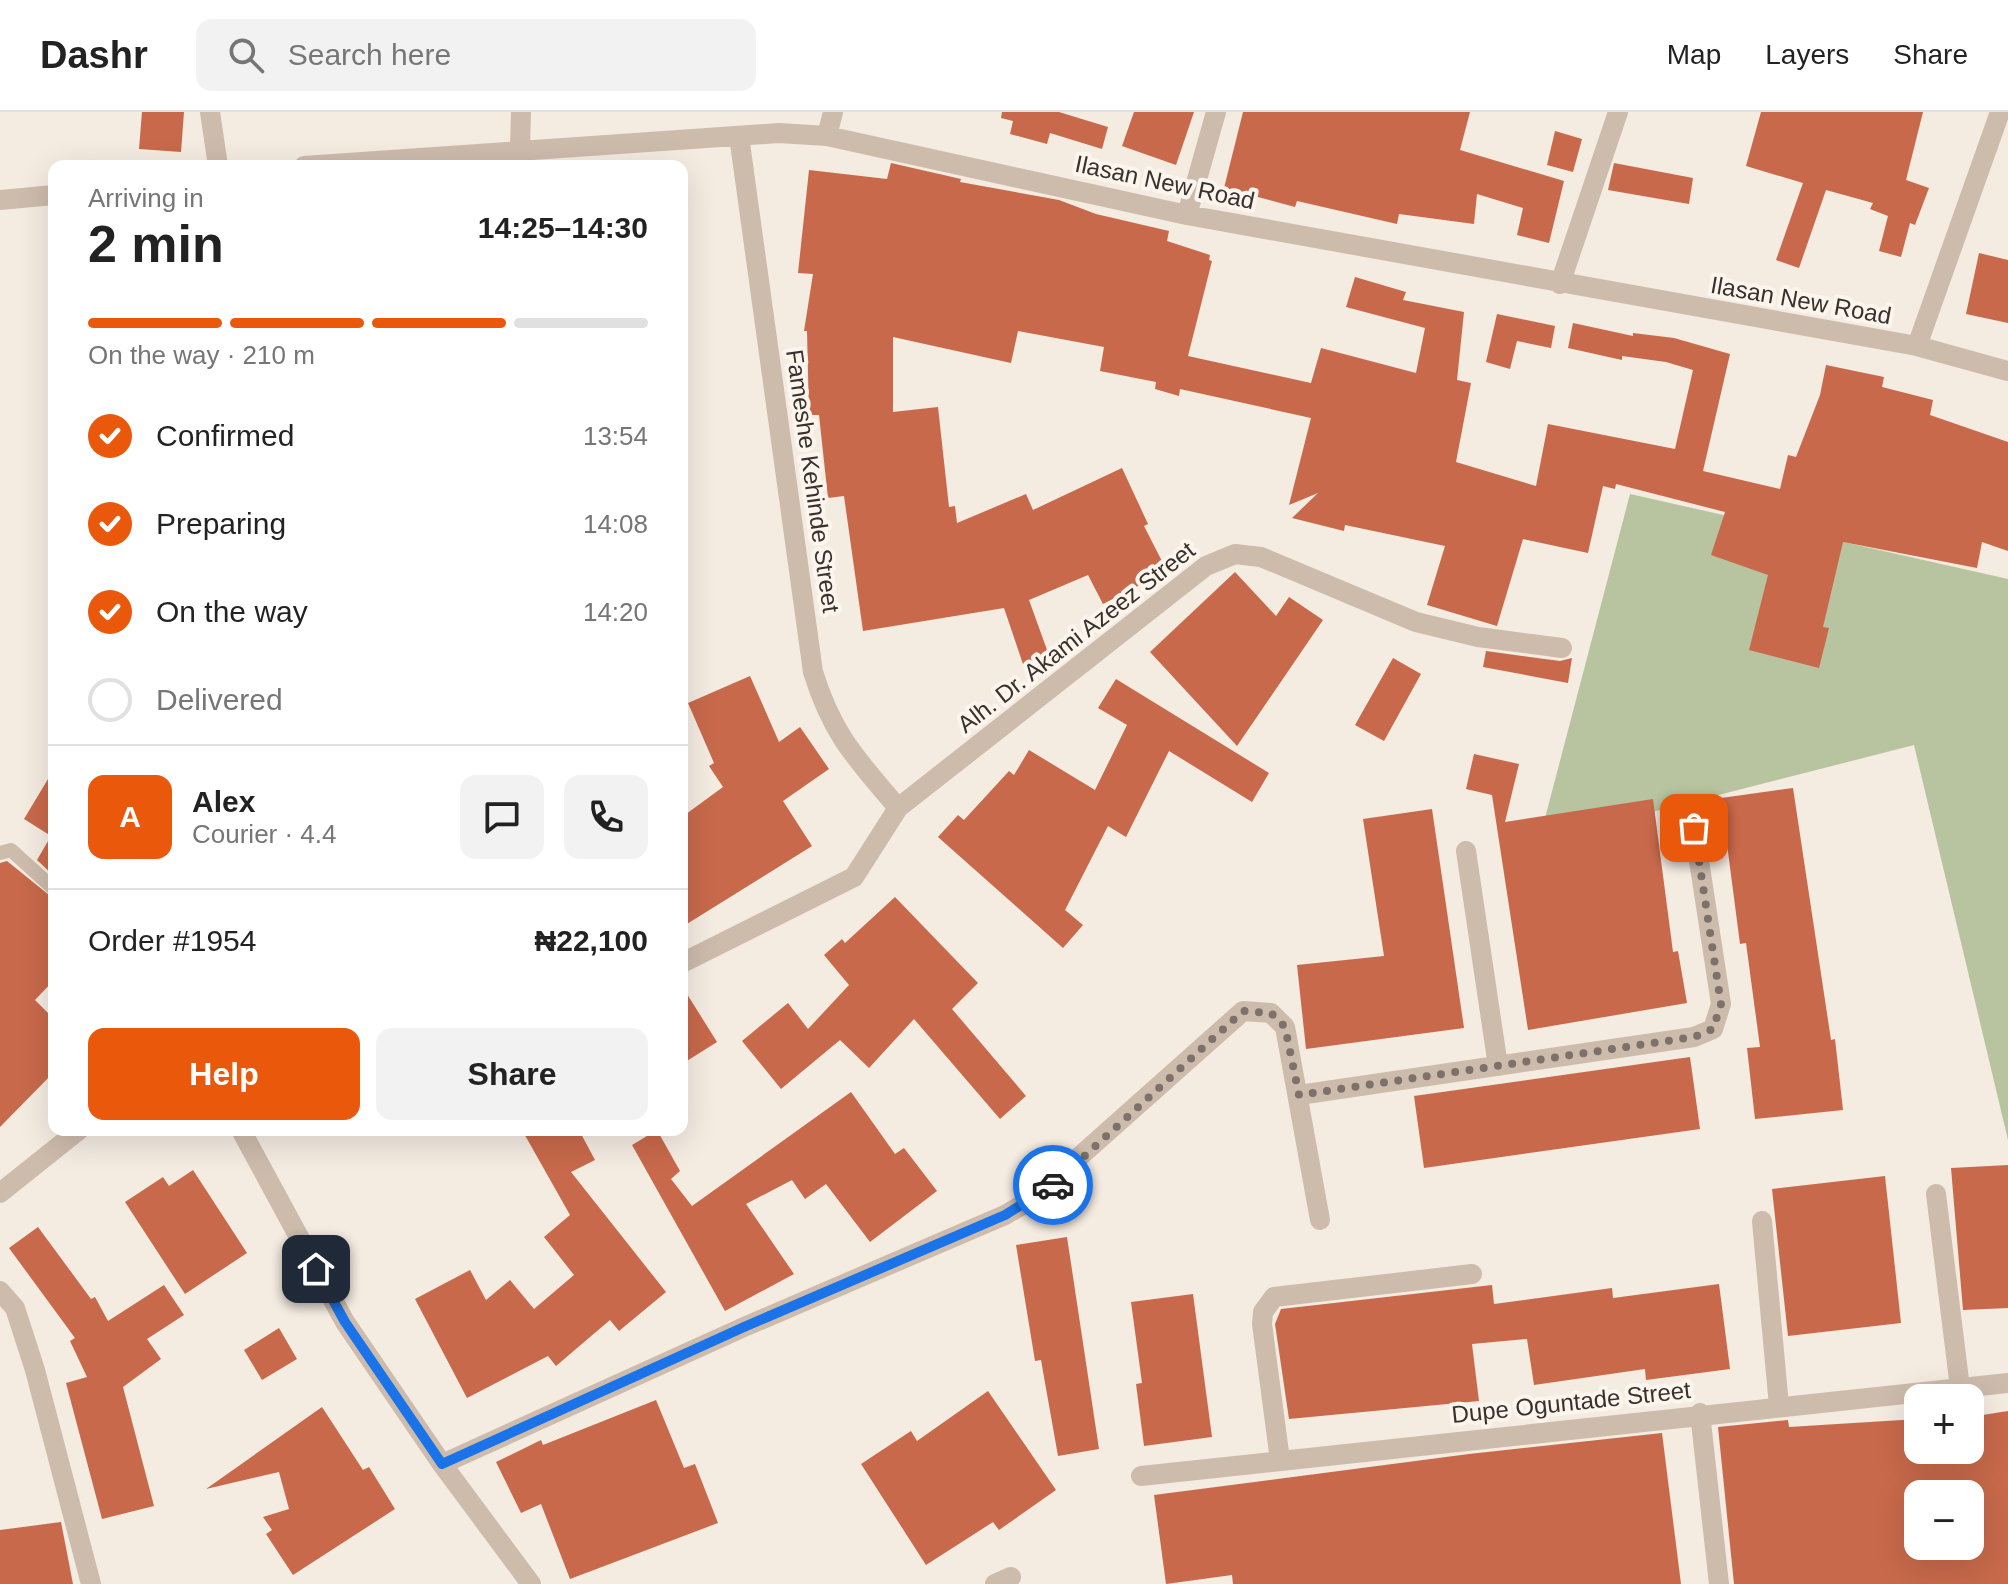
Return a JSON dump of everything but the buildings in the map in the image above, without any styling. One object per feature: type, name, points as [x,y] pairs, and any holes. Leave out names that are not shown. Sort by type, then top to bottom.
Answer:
[{"type":"street","points":[[520,148],[521,112]]},
{"type":"street","points":[[827,136],[833,112]]},
{"type":"street","points":[[1187,215],[1216,112]]},
{"type":"street","points":[[1560,284],[1618,112]]},
{"type":"street","points":[[1917,346],[2000,112]]},
{"type":"street","points":[[211,113],[217,160]]},
{"type":"street","name":"Ilasan New Road","points":[[381,160],[520,148],[779,133],[827,136],[1187,215],[1917,346],[2008,371]]},
{"type":"street","name":"Fameshe Kehinde Street","points":[[739,136],[813,672],[839,738],[898,808]]},
{"type":"street","points":[[0,200],[48,196]]},
{"type":"street","name":"Alh. Dr. Akami Azeez Street","points":[[688,960],[854,877],[898,808],[1206,566],[1235,554],[1261,557],[1416,622],[1478,637],[1562,648]]},
{"type":"street","points":[[1299,1095],[1694,1037],[1713,1029],[1721,1004],[1694,828]]},
{"type":"street","points":[[1466,851],[1498,1066]]},
{"type":"street","points":[[442,1464],[744,1327],[1005,1215],[1048,1190],[1079,1157],[1243,1011],[1271,1013],[1285,1027],[1320,1220]]},
{"type":"street","points":[[0,1193],[71,1136]]},
{"type":"street","points":[[249,1136],[345,1322],[442,1464],[531,1584]]},
{"type":"street","points":[[1936,1194],[1960,1384]]},
{"type":"street","points":[[1762,1221],[1779,1406]]},
{"type":"street","points":[[1280,1460],[1262,1324],[1267,1304],[1274,1297],[1472,1274]]},
{"type":"street","points":[[0,1291],[15,1308],[35,1370],[91,1584]]},
{"type":"street","name":"Dupe Oguntade Street","points":[[1984,1386],[2008,1383]]},
{"type":"street","name":"Dupe Oguntade Street","points":[[1141,1476],[1700,1413],[1904,1394]]},
{"type":"street","points":[[1700,1413],[1719,1584]]},
{"type":"lane","points":[[0,853],[11,850],[48,884]]},
{"type":"green space","points":[[1630,494],[2008,579],[2008,1140],[1914,745],[1539,841]]},
{"type":"way so far","points":[[1053,1185],[1079,1157],[1243,1011],[1271,1013],[1285,1027],[1299,1095],[1694,1037],[1713,1029],[1721,1004],[1694,828]]},
{"type":"route","points":[[316,1269],[345,1322],[442,1464],[744,1327],[1005,1215],[1053,1185]]}]
